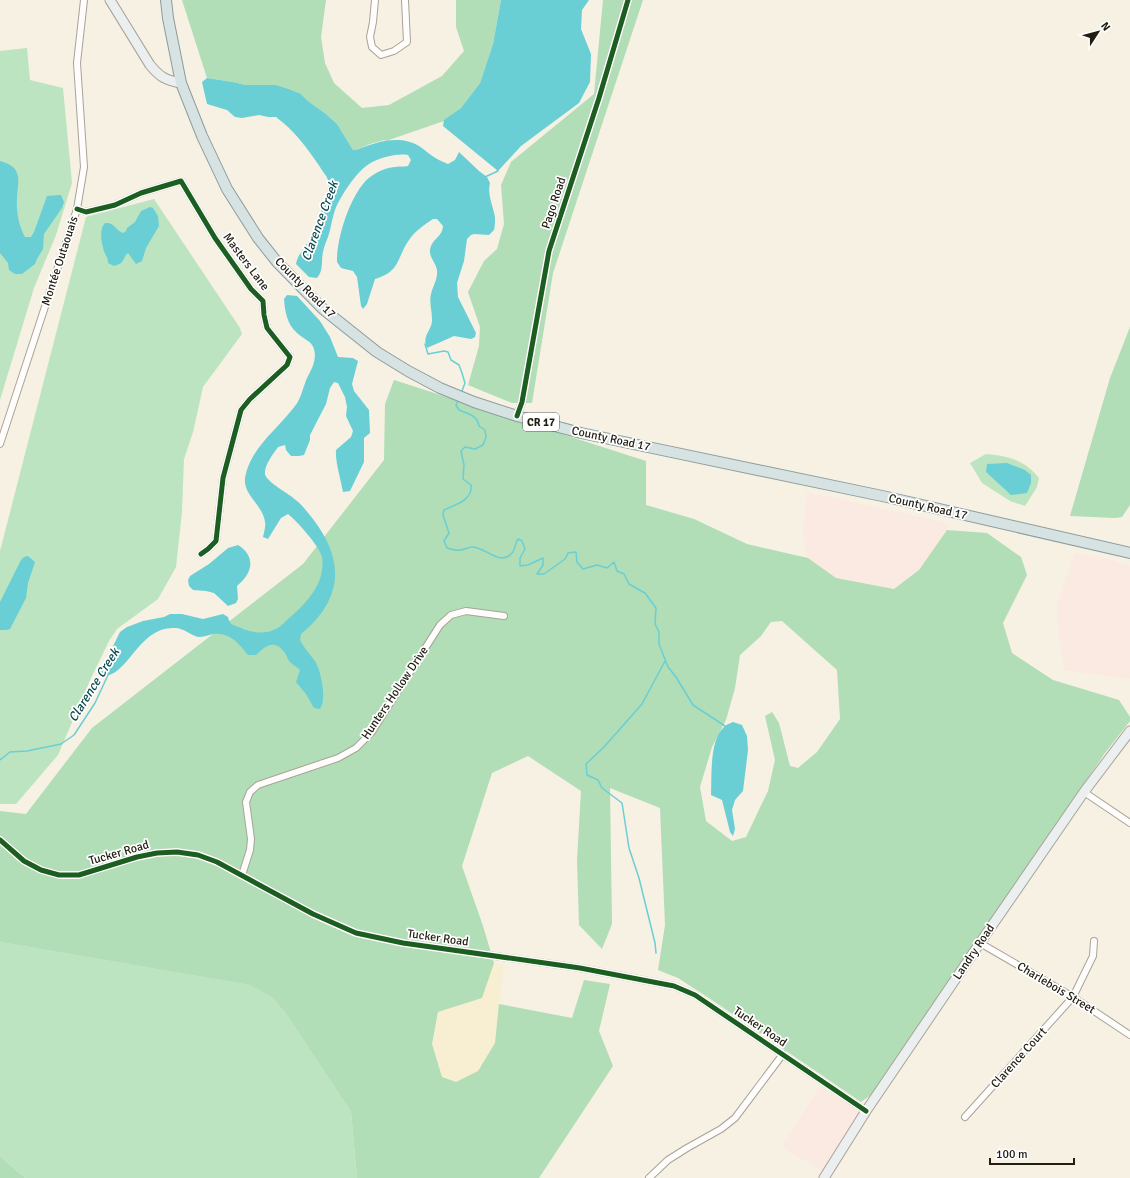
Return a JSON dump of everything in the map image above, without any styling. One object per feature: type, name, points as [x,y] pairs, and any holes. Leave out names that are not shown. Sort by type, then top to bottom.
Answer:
[{"type":"main road","points":[[110,0],[154,70],[165,80],[181,83]]},
{"type":"main road","name":"County Road 17","points":[[166,0],[168,18],[181,83],[202,136],[231,195],[258,238],[277,262],[323,309],[378,352],[408,371],[440,388],[474,402],[517,416],[581,433],[887,497],[1130,553]]},
{"type":"main road","name":"Landry Road","points":[[824,1178],[866,1111],[980,943],[1084,792],[1130,731]]},
{"type":"street","name":"Montée Outaouais","points":[[0,444],[77,209],[84,167],[77,63],[84,0]]},
{"type":"street","points":[[375,0],[374,22],[370,37],[372,47],[381,55],[394,51],[407,42],[405,0]]},
{"type":"street","name":"Pago Road","points":[[517,416],[522,402],[549,251],[599,98],[628,0]]},
{"type":"street","name":"Masters Lane","points":[[77,209],[86,212],[115,205],[141,193],[181,181],[215,238],[251,289],[263,301],[267,328],[290,357],[287,364],[250,399],[241,410],[223,478],[216,542],[201,554]]},
{"type":"street","name":"Hunters Hollow Drive","points":[[242,875],[250,850],[251,839],[246,802],[250,792],[258,784],[338,758],[356,748],[371,733],[440,625],[451,615],[466,611],[504,616]]},
{"type":"street","points":[[1084,792],[1130,823]]},
{"type":"street","name":"Tucker Road","points":[[0,840],[24,861],[41,870],[59,875],[79,875],[137,857],[157,853],[177,852],[198,855],[217,862],[313,914],[356,933],[403,943],[580,968],[674,986],[695,995],[866,1111]]},
{"type":"street","name":"Clarence Court","points":[[964,1117],[1073,997],[1093,956],[1094,941]]},
{"type":"street","name":"Charlebois Street","points":[[980,943],[1073,997],[1130,1035]]},
{"type":"street","points":[[649,1178],[668,1160],[721,1129],[736,1118],[783,1054]]},
{"type":"shaded area","points":[[807,492],[948,523],[947,530],[919,570],[894,589],[836,578],[808,558],[803,534]]},
{"type":"shaded area","points":[[1075,553],[1112,560],[1130,566],[1130,679],[1064,670],[1058,628],[1057,606]]},
{"type":"shaded area","points":[[494,963],[504,964],[495,1043],[478,1071],[456,1082],[442,1077],[432,1044],[439,1012],[482,998]]},
{"type":"shaded area","points":[[820,1086],[860,1111],[822,1171],[782,1147]]},
{"type":"green space","points":[[182,0],[326,0],[321,37],[325,63],[334,83],[362,108],[389,105],[442,76],[464,51],[456,27],[456,0],[501,0],[493,44],[480,83],[461,108],[444,121],[386,141],[384,140],[353,150],[337,124],[301,94],[276,85],[246,85],[207,78]]},
{"type":"green space","points":[[603,0],[643,0],[553,273],[532,403],[512,403],[468,385],[479,346],[480,327],[468,292],[484,261],[497,249],[504,224],[501,185],[511,162],[594,94]]},
{"type":"green space","points":[[27,48],[30,80],[63,88],[72,183],[56,235],[34,288],[0,400],[0,51]]},
{"type":"green space","points":[[154,199],[240,328],[242,334],[203,387],[193,432],[184,459],[182,512],[176,567],[158,599],[117,629],[109,641],[91,678],[58,755],[16,804],[0,804],[0,551],[86,217]]},
{"type":"green space","points":[[1130,327],[1130,505],[1122,517],[1070,516],[1110,378]]},
{"type":"green space","points":[[394,380],[646,461],[646,505],[694,519],[747,544],[808,558],[836,578],[894,589],[919,570],[947,530],[987,533],[1021,557],[1027,575],[1003,623],[1012,653],[1053,680],[1119,700],[1130,717],[1130,721],[1105,753],[871,1095],[861,1102],[712,1000],[678,978],[658,970],[665,925],[660,808],[610,788],[612,924],[602,949],[579,925],[577,860],[581,791],[528,756],[492,773],[462,866],[494,963],[482,998],[438,1012],[432,1044],[442,1077],[456,1082],[478,1071],[495,1043],[499,1004],[572,1018],[584,980],[610,984],[599,1031],[613,1066],[539,1178],[357,1178],[351,1112],[286,1014],[272,997],[250,985],[0,942],[0,811],[26,814],[92,728],[303,564],[384,460],[385,404]],"holes":[[[782,621],[837,670],[840,719],[817,752],[798,768],[790,766],[779,723],[772,712],[765,716],[775,760],[768,791],[746,837],[732,841],[706,821],[700,787],[712,747],[726,720],[735,688],[740,655],[761,636],[771,622]]]},
{"type":"green space","points":[[986,454],[1016,460],[1028,467],[1039,478],[1037,487],[1025,506],[1010,501],[982,483],[970,463]]},
{"type":"green space","points":[[0,942],[251,985],[272,997],[286,1014],[351,1112],[357,1178],[25,1178],[0,1156]]},
{"type":"green space","points":[[0,1156],[25,1178],[0,1178]]},
{"type":"water","points":[[501,0],[589,0],[582,10],[581,29],[591,54],[590,82],[579,103],[521,146],[498,171],[443,126],[444,120],[461,108],[480,83],[493,44]]},
{"type":"water","points":[[207,78],[246,85],[276,85],[301,94],[337,124],[353,150],[388,140],[404,140],[412,142],[448,164],[455,160],[459,152],[487,177],[490,183],[490,196],[495,217],[494,230],[489,235],[474,234],[467,239],[464,261],[457,283],[458,297],[476,333],[475,337],[471,339],[454,336],[427,348],[425,340],[432,323],[430,297],[437,273],[430,250],[431,246],[441,233],[443,226],[437,219],[433,219],[411,237],[394,268],[383,276],[375,279],[367,304],[363,309],[361,306],[357,277],[353,271],[341,268],[337,262],[337,252],[342,228],[358,190],[365,181],[378,172],[390,168],[408,166],[411,160],[408,155],[388,156],[369,164],[354,179],[335,210],[323,250],[319,275],[317,278],[309,277],[296,264],[299,256],[312,235],[323,208],[328,185],[327,178],[300,140],[276,117],[259,115],[242,118],[235,117],[227,110],[207,104],[202,82]]},
{"type":"water","points":[[0,161],[13,167],[18,176],[18,214],[25,237],[31,237],[34,232],[47,196],[61,195],[64,202],[62,208],[44,234],[43,249],[35,264],[22,274],[15,274],[9,270],[8,263],[0,253]]},
{"type":"water","points":[[150,207],[153,208],[158,216],[159,226],[146,248],[142,261],[136,264],[128,253],[118,265],[114,266],[108,263],[101,240],[101,232],[105,223],[113,225],[123,233],[135,222],[141,211]]},
{"type":"water","points":[[287,295],[297,296],[320,321],[330,337],[338,357],[353,358],[358,361],[352,384],[354,391],[369,410],[370,433],[364,438],[364,462],[350,491],[343,492],[337,465],[336,450],[351,437],[353,431],[346,416],[347,407],[345,397],[338,383],[334,382],[330,388],[326,404],[310,435],[310,440],[304,455],[291,456],[286,450],[285,445],[278,447],[270,459],[265,471],[266,477],[269,481],[294,498],[313,519],[324,535],[331,550],[335,565],[335,580],[332,594],[325,608],[315,621],[301,634],[300,640],[315,661],[319,671],[323,692],[323,699],[320,709],[314,708],[306,694],[296,682],[300,670],[290,662],[285,653],[278,646],[270,645],[263,648],[256,655],[248,655],[234,640],[219,634],[198,637],[178,628],[162,630],[152,635],[143,643],[120,669],[111,674],[102,676],[99,673],[100,670],[115,655],[113,646],[120,632],[127,627],[170,614],[182,614],[203,619],[223,614],[228,617],[231,624],[234,626],[251,631],[268,632],[278,628],[295,613],[308,600],[318,584],[321,576],[322,557],[313,541],[288,514],[281,518],[268,539],[263,537],[265,522],[261,510],[250,495],[245,484],[248,467],[253,457],[266,439],[297,403],[314,360],[315,353],[313,346],[297,333],[289,322],[284,299]]},
{"type":"water","points":[[1007,463],[1025,470],[1031,475],[1031,483],[1027,493],[1011,495],[986,472],[987,464]]},
{"type":"water","points":[[238,545],[248,555],[250,566],[246,576],[237,586],[238,599],[236,603],[228,606],[214,593],[193,590],[189,586],[188,580],[190,576],[209,564],[228,548]]},
{"type":"water","points":[[28,556],[35,562],[28,583],[26,598],[10,629],[0,630],[0,602],[21,560]]},
{"type":"water","points":[[733,722],[742,725],[747,736],[748,750],[743,791],[735,800],[732,810],[735,829],[733,836],[730,832],[722,800],[711,795],[712,758],[716,740],[725,726]]},
{"type":"waterway","name":"Clarence Creek","points":[[485,177],[498,171],[497,169]]},
{"type":"waterway","points":[[425,344],[428,354],[444,351],[448,352],[451,360],[459,365],[465,383],[462,391]]},
{"type":"waterway","points":[[458,401],[456,405],[459,410],[474,417],[479,426],[485,430],[486,437],[483,445],[475,449],[465,447],[461,451],[464,465],[463,479],[471,485],[471,490],[469,495],[458,504],[444,510],[443,515],[449,533],[444,541],[447,548],[454,550],[463,550],[470,547],[477,548],[503,558],[512,553],[518,539],[522,541],[525,549],[520,558],[520,566],[528,565],[543,558],[543,565],[537,574],[544,574],[565,559],[568,553],[576,552],[577,562],[583,569],[597,565],[607,568],[614,562],[617,571],[624,574],[629,584],[645,593],[656,608],[655,624],[659,632],[659,644],[668,667],[693,705],[725,726]]},
{"type":"waterway","points":[[656,953],[655,943],[639,878],[629,848],[622,803],[602,788],[598,780],[587,775],[586,764],[604,747],[642,704],[665,661]]},
{"type":"waterway","name":"Clarence Creek","points":[[0,760],[10,752],[27,751],[61,744],[74,735],[95,703],[108,675]]},
{"type":"cycle path","points":[[517,416],[522,402],[549,251],[599,98],[628,0]]},
{"type":"cycle path","points":[[77,209],[86,212],[115,205],[141,193],[181,181],[215,238],[251,289],[263,301],[267,328],[290,357],[287,365],[250,399],[241,410],[223,478],[216,541],[201,554]]},
{"type":"cycle path","points":[[0,840],[24,861],[41,870],[59,875],[79,875],[137,857],[157,853],[177,852],[198,855],[217,862],[313,914],[356,933],[403,943],[580,968],[674,986],[695,995],[866,1111]]}]
